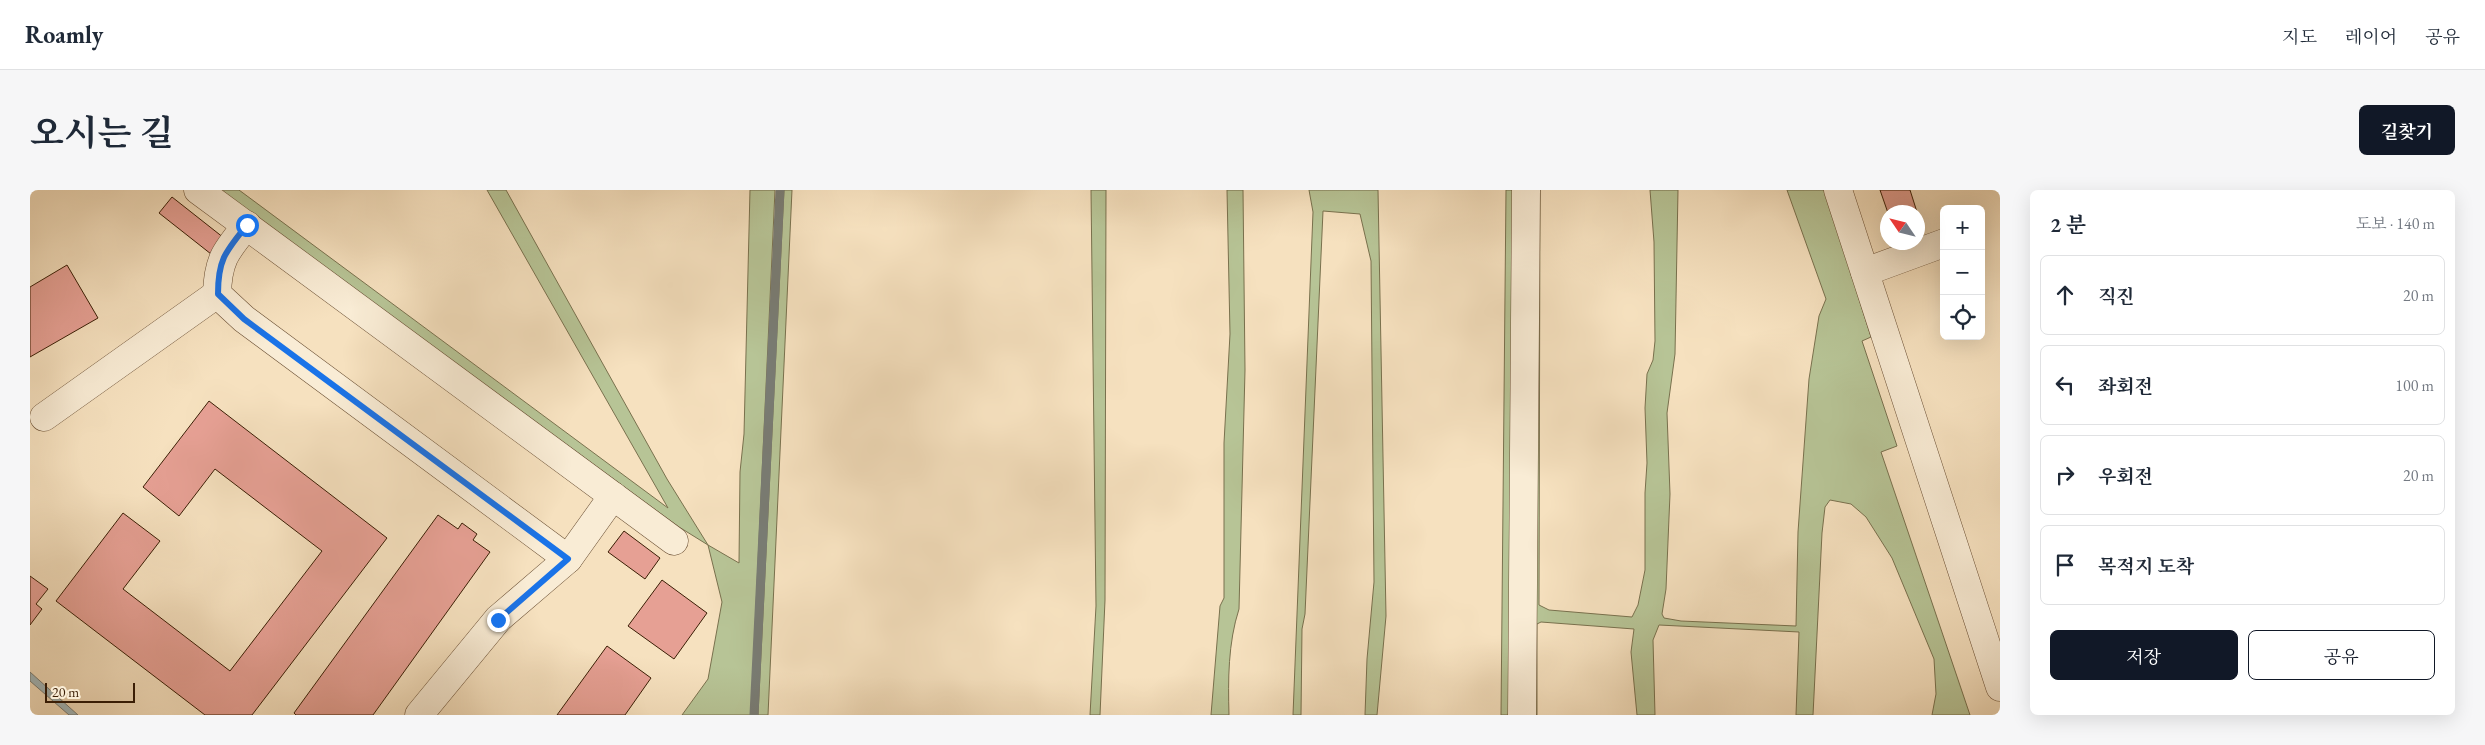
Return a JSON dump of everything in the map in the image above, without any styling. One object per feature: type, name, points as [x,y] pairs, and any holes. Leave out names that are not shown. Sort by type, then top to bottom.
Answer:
[{"type":"street","points":[[198,190],[674,541]]},
{"type":"street","points":[[1522,715],[1526,190]]},
{"type":"street","points":[[1838,190],[2000,687]]},
{"type":"street","points":[[247,225],[224,254],[218,273],[218,294],[244,319],[568,559]]},
{"type":"street","points":[[1865,272],[1940,244]]},
{"type":"street","points":[[44,417],[218,294]]},
{"type":"street","points":[[419,715],[498,620],[568,559],[613,496]]},
{"type":"green space","points":[[219,190],[239,190],[668,508],[487,190],[506,190],[667,479],[708,545],[679,527]]},
{"type":"green space","points":[[750,190],[775,190],[751,715],[682,715],[708,679],[722,602],[708,545],[739,563],[740,472],[744,434]]},
{"type":"green space","points":[[784,190],[792,190],[768,715],[758,715]]},
{"type":"green space","points":[[1091,190],[1106,190],[1105,600],[1100,715],[1090,715],[1096,606]]},
{"type":"green space","points":[[1227,190],[1243,190],[1245,370],[1239,609],[1231,648],[1229,715],[1211,715],[1220,606],[1224,598],[1224,443],[1230,334]]},
{"type":"green space","points":[[1309,190],[1378,190],[1386,616],[1377,715],[1365,715],[1367,659],[1374,582],[1371,261],[1360,214],[1323,211],[1305,614],[1302,629],[1301,715],[1293,715],[1313,212]]},
{"type":"green space","points":[[1506,190],[1517,190],[1511,715],[1501,715]]},
{"type":"green space","points":[[1533,190],[1540,190],[1539,605],[1549,610],[1632,617],[1638,605],[1645,570],[1647,463],[1645,408],[1647,374],[1653,360],[1655,341],[1654,242],[1650,190],[1678,190],[1675,354],[1667,413],[1670,494],[1666,589],[1662,614],[1664,618],[1681,621],[1796,626],[1798,532],[1809,379],[1819,316],[1826,299],[1787,190],[1825,190],[1871,337],[1862,341],[1897,446],[1881,452],[1970,715],[1932,715],[1936,694],[1934,659],[1892,558],[1866,517],[1851,504],[1830,500],[1825,507],[1822,533],[1813,715],[1796,715],[1799,632],[1659,625],[1653,640],[1655,715],[1637,715],[1631,652],[1634,629],[1541,622],[1537,624],[1537,715],[1527,715]]},
{"type":"water","points":[[30,672],[78,715],[69,715],[30,681]]},
{"type":"building","points":[[1880,190],[1910,190],[1915,205],[1885,205]]},
{"type":"building","points":[[172,197],[224,238],[211,254],[159,213]]},
{"type":"building","points":[[67,265],[98,318],[30,357],[30,287]]},
{"type":"building","points":[[209,401],[387,538],[252,715],[205,715],[56,601],[123,513],[160,541],[123,589],[230,671],[322,551],[215,469],[179,516],[143,487]]},
{"type":"building","points":[[438,515],[458,529],[462,523],[477,534],[473,540],[490,552],[373,715],[296,715],[294,713]]},
{"type":"building","points":[[624,531],[660,558],[645,579],[608,552]]},
{"type":"building","points":[[30,576],[48,589],[36,604],[42,609],[30,625]]},
{"type":"building","points":[[662,580],[707,613],[674,659],[628,626]]},
{"type":"building","points":[[607,646],[651,678],[625,715],[557,715]]},
{"type":"waterway","points":[[754,715],[780,190]]},
{"type":"route","points":[[247,225],[224,254],[218,273],[218,294],[244,319],[568,559],[498,620]]}]
